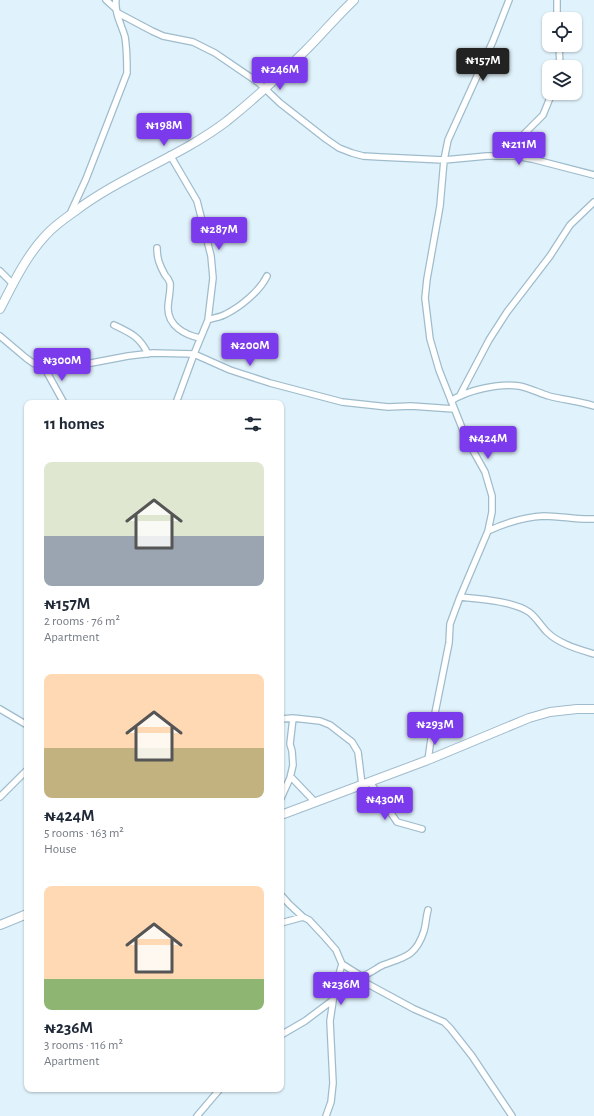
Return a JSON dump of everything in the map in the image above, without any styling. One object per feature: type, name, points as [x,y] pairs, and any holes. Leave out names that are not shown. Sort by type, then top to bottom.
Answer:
[{"type":"street","points":[[106,0],[117,11],[152,31],[163,36],[193,42],[215,53],[265,88],[280,103],[340,148],[363,156],[444,160],[487,156],[515,156],[594,175]]},
{"type":"street","points":[[70,215],[86,179],[127,73],[125,39],[117,11],[116,0]]},
{"type":"street","points":[[0,309],[13,284],[46,235],[93,198],[215,130],[265,88],[306,50],[354,0]]},
{"type":"street","points":[[428,760],[450,624],[460,596],[488,531],[492,512],[492,496],[485,472],[466,438],[439,370],[430,339],[425,298],[440,206],[444,160],[448,140],[493,41],[509,0]]},
{"type":"street","points":[[557,0],[558,12]]},
{"type":"street","points":[[515,156],[520,138],[543,115],[549,100]]},
{"type":"street","points":[[170,155],[197,201],[211,256],[213,278],[208,320],[177,400]]},
{"type":"street","points":[[460,395],[489,340],[506,312],[550,256],[570,225],[594,202]]},
{"type":"street","points":[[157,248],[159,264],[170,283],[168,310],[171,320],[177,328],[189,335],[200,338]]},
{"type":"street","points":[[0,271],[13,284]]},
{"type":"street","points":[[208,320],[225,315],[252,296],[261,287],[267,276]]},
{"type":"street","points":[[114,325],[133,334],[144,345],[148,354]]},
{"type":"street","points":[[0,336],[29,361],[44,368],[79,365],[148,354],[194,354],[252,377],[286,388],[342,402],[388,407],[411,406],[454,409]]},
{"type":"street","points":[[44,368],[62,400]]},
{"type":"street","points":[[451,401],[460,395],[509,385],[521,386],[548,396],[594,406]]},
{"type":"street","points":[[488,531],[522,519],[545,516],[578,520],[594,519]]},
{"type":"street","points":[[460,596],[495,601],[529,612],[548,633],[564,644],[593,653]]},
{"type":"street","points":[[0,709],[24,723]]},
{"type":"street","points":[[284,814],[428,760],[529,718],[550,712],[594,709]]},
{"type":"street","points":[[284,791],[290,778],[293,765],[290,744],[294,718]]},
{"type":"street","points":[[284,719],[294,718],[320,721],[330,725],[352,742],[358,752],[366,784],[397,822],[422,829]]},
{"type":"street","points":[[0,796],[24,773]]},
{"type":"street","points":[[290,778],[292,778],[315,802]]},
{"type":"street","points":[[284,898],[309,920],[328,940],[336,950],[342,964],[366,983],[414,1009],[444,1022],[472,1056],[512,1116]]},
{"type":"street","points":[[355,973],[365,976],[377,968],[403,959],[410,954],[420,942],[425,930],[428,910]]},
{"type":"street","points":[[0,925],[24,915]]},
{"type":"street","points":[[284,922],[304,917]]},
{"type":"street","points":[[326,1116],[331,1102],[333,1083],[330,1021],[333,1000],[342,964]]},
{"type":"street","points":[[284,1033],[305,1021],[333,1000]]},
{"type":"street","points":[[197,1116],[217,1092]]}]
